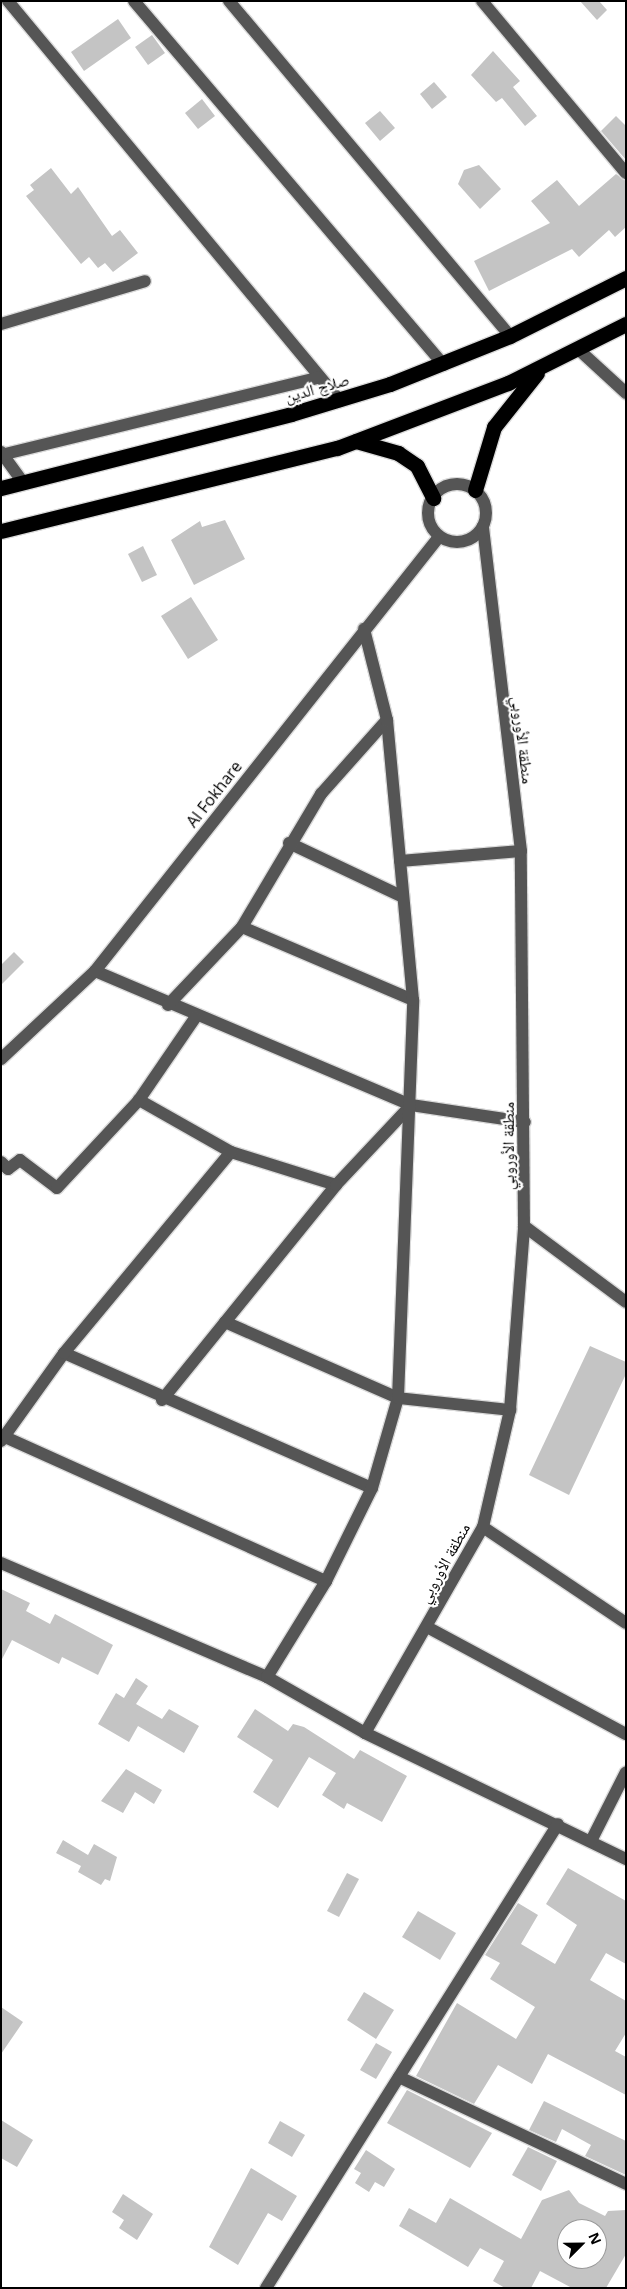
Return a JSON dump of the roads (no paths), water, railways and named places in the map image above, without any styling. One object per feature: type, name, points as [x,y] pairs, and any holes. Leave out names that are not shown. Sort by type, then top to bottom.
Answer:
[{"type":"highway","name":"صلاح الدين","points":[[1,488],[340,401],[444,365],[510,336],[626,278]]},
{"type":"highway","points":[[1,531],[356,441],[541,368],[626,324]]},
{"type":"highway","points":[[475,490],[494,427],[541,368]]},
{"type":"highway","points":[[356,441],[398,453],[417,466],[433,498]]},
{"type":"street","points":[[8,1],[340,401]]},
{"type":"street","points":[[134,1],[444,365]]},
{"type":"street","points":[[228,1],[510,336]]},
{"type":"street","points":[[482,1],[626,173]]},
{"type":"street","points":[[1,324],[145,281]]},
{"type":"street","points":[[579,350],[626,393]]},
{"type":"street","points":[[24,482],[2,454],[320,377]]},
{"type":"street","points":[[457,484],[475,490],[486,507],[484,526],[462,542],[439,536],[429,516],[433,498],[457,484]]},
{"type":"street","name":"منطقة الأوروبي","points":[[365,1733],[483,1527],[510,1410],[524,1226],[525,1122],[521,851],[484,526]]},
{"type":"street","name":"Al Fokhare","points":[[1,1059],[95,971],[439,536]]},
{"type":"street","points":[[267,1677],[326,1581],[372,1488],[398,1398],[411,1105],[413,1000],[401,896],[400,861],[387,720],[364,629]]},
{"type":"street","points":[[168,1005],[242,926],[289,843],[321,794],[387,720]]},
{"type":"street","points":[[289,843],[401,896]]},
{"type":"street","points":[[400,861],[521,851]]},
{"type":"street","points":[[242,926],[413,1000]]},
{"type":"street","points":[[95,971],[195,1018],[411,1105],[525,1122]]},
{"type":"street","points":[[1,1162],[8,1169],[20,1160],[57,1188],[139,1100],[195,1018]]},
{"type":"street","points":[[139,1100],[231,1152],[336,1185]]},
{"type":"street","points":[[162,1400],[336,1185],[411,1105]]},
{"type":"street","points":[[231,1152],[64,1353],[3,1439],[326,1581]]},
{"type":"street","points":[[524,1226],[626,1302]]},
{"type":"street","points":[[225,1322],[398,1398],[510,1410]]},
{"type":"street","points":[[64,1353],[162,1400],[372,1488]]},
{"type":"street","points":[[483,1527],[626,1623]]},
{"type":"street","points":[[1,1563],[267,1677],[365,1733],[558,1824],[626,1859]]},
{"type":"street","points":[[427,1627],[626,1734]]},
{"type":"street","points":[[591,1841],[626,1772]]},
{"type":"street","points":[[266,2288],[558,1824]]},
{"type":"street","points":[[399,2077],[626,2184]]}]
